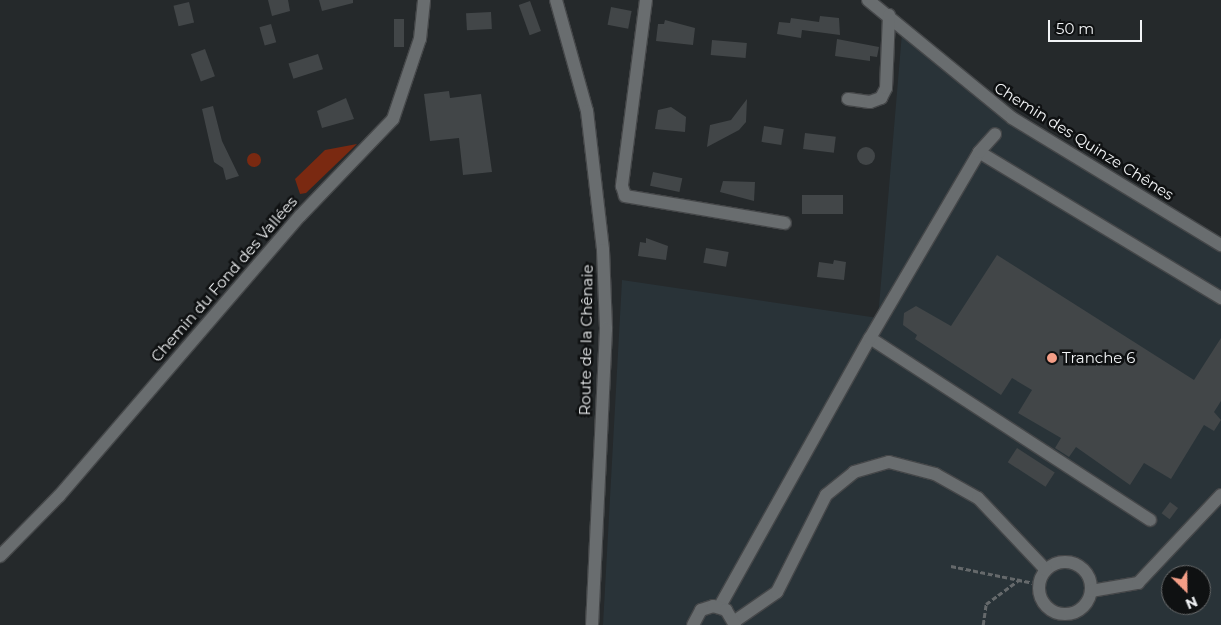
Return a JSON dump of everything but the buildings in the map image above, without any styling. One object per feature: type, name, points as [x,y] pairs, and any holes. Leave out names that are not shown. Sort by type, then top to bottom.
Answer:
[{"type":"street","name":"Chemin du Fond des Vallées","points":[[0,556],[59,496],[300,216],[394,119],[420,39],[424,0]]},
{"type":"street","name":"Route de la Chênaie","points":[[556,0],[586,111],[603,250],[606,329],[592,625]]},
{"type":"street","points":[[646,0],[623,169],[625,196],[785,223]]},
{"type":"street","name":"Chemin des Quinze Chênes","points":[[868,0],[889,15],[970,88],[1012,118],[1221,245]]},
{"type":"street","points":[[848,98],[870,102],[881,98],[886,88],[889,15]]},
{"type":"street","points":[[693,625],[701,610],[720,606],[870,338],[979,152],[995,134]]},
{"type":"street","points":[[979,152],[1221,298]]},
{"type":"street","points":[[870,338],[1150,520]]},
{"type":"street","points":[[720,606],[735,623],[777,592],[826,495],[854,472],[889,462],[935,474],[978,498],[1046,570]]},
{"type":"street","points":[[1091,591],[1086,571],[1077,564],[1058,562],[1046,570],[1039,584],[1045,605],[1062,614],[1078,610],[1091,591],[1138,583],[1221,495]]},
{"type":"path","points":[[951,566],[1039,584]]},
{"type":"path","points":[[982,625],[986,604],[1020,580]]},
{"type":"shaded area","points":[[902,33],[1048,148],[1221,253],[1221,625],[603,625],[622,280],[878,318]]},
{"type":"shaded area","points":[[357,144],[306,193],[300,194],[295,179],[325,150]]},
{"type":"shaded area","points":[[254,153],[259,155],[261,160],[259,165],[254,167],[249,165],[247,160],[249,155]]},
{"type":"place","name":"Tranche 6","points":[[1052,358]]}]
